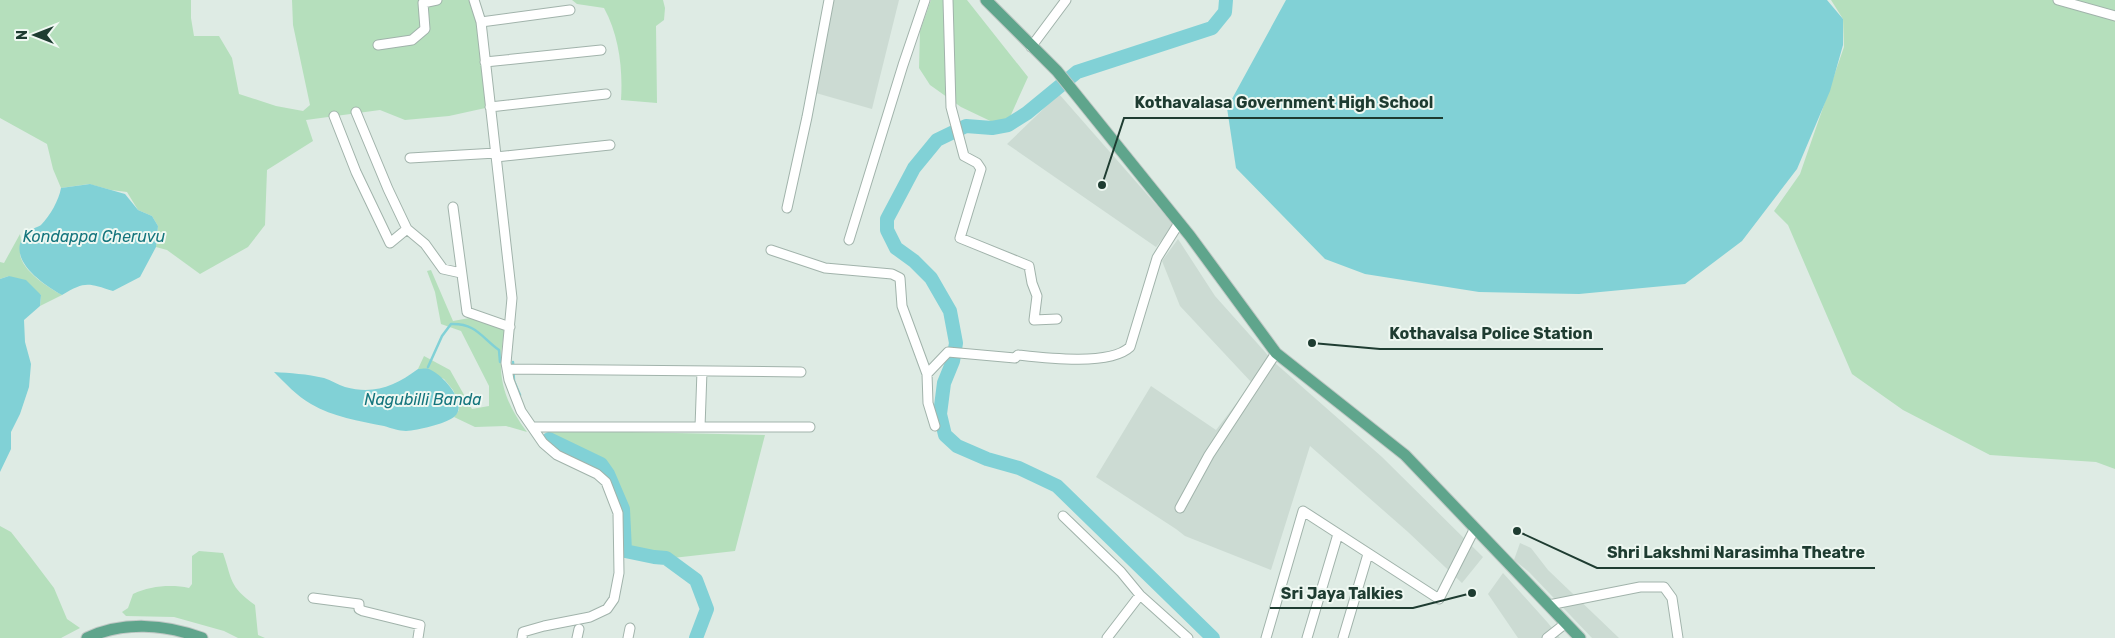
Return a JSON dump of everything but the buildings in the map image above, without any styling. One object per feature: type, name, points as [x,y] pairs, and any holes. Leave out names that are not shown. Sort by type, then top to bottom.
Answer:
[{"type":"main road","points":[[986,0],[997,4],[1030,47],[1057,71],[1179,223],[1276,353],[1405,455],[1580,638]]},
{"type":"main road","points":[[86,638],[109,631],[143,626],[182,630],[202,638]]},
{"type":"street","points":[[378,45],[412,40],[425,29],[423,3],[437,0]]},
{"type":"street","points":[[474,0],[481,22],[512,298],[506,357],[513,392],[520,411],[549,450],[597,474],[606,482],[618,513],[619,573],[614,599],[607,609],[590,617],[533,628],[523,632],[522,638]]},
{"type":"street","points":[[787,208],[807,117],[829,0]]},
{"type":"street","points":[[849,240],[902,65],[925,0]]},
{"type":"street","points":[[948,0],[951,107],[964,156],[977,163],[981,170],[960,238],[1029,266],[1032,283],[1038,296],[1034,320],[1057,319]]},
{"type":"street","points":[[1030,47],[1066,0]]},
{"type":"street","points":[[2058,0],[2115,16]]},
{"type":"street","points":[[481,22],[570,10]]},
{"type":"street","points":[[485,62],[601,50]]},
{"type":"street","points":[[490,107],[606,94]]},
{"type":"street","points":[[356,112],[388,190],[408,229],[424,244],[442,269],[461,273]]},
{"type":"street","points":[[334,116],[356,172],[390,243],[408,229]]},
{"type":"street","points":[[410,158],[496,155],[610,145]]},
{"type":"street","points":[[452,206],[467,312],[510,327]]},
{"type":"street","points":[[927,374],[948,352],[1015,358],[1018,355],[1079,360],[1124,353],[1130,346],[1157,258],[1179,223]]},
{"type":"street","points":[[771,250],[825,268],[892,274],[900,278],[902,306],[927,374],[928,402],[935,426]]},
{"type":"street","points":[[1180,508],[1209,455],[1276,353]]},
{"type":"street","points":[[508,369],[801,372]]},
{"type":"street","points":[[700,427],[702,371]]},
{"type":"street","points":[[532,427],[810,427]]},
{"type":"street","points":[[1266,638],[1303,511],[1439,599],[1475,528]]},
{"type":"street","points":[[1063,516],[1121,572],[1140,596],[1188,638]]},
{"type":"street","points":[[1307,638],[1338,534]]},
{"type":"street","points":[[1343,638],[1368,554]]},
{"type":"street","points":[[1549,605],[1640,587],[1664,587],[1672,598],[1678,638]]},
{"type":"street","points":[[1107,638],[1140,596]]},
{"type":"street","points":[[313,598],[360,604],[359,609],[363,611],[420,625],[418,638]]},
{"type":"street","points":[[1547,638],[1566,623]]},
{"type":"street","points":[[628,638],[630,628]]},
{"type":"shaded area","points":[[834,0],[899,0],[872,109],[816,93]]},
{"type":"shaded area","points":[[1059,94],[1174,225],[1156,247],[1007,144]]},
{"type":"shaded area","points":[[1178,239],[1215,296],[1275,363],[1382,457],[1483,557],[1462,583],[1408,532],[1310,446],[1271,570],[1185,536],[1096,477],[1151,386],[1216,430],[1252,383],[1180,306],[1162,261]]},
{"type":"shaded area","points":[[1520,543],[1531,548],[1548,570],[1619,638],[1592,638],[1529,572],[1514,560]]},
{"type":"shaded area","points":[[1503,573],[1560,638],[1518,638],[1488,594]]},
{"type":"green space","points":[[0,0],[191,0],[194,36],[219,36],[232,58],[239,94],[276,106],[303,111],[310,105],[293,25],[292,0],[475,0],[490,107],[449,116],[405,120],[380,110],[306,120],[313,141],[267,170],[265,225],[248,247],[200,274],[167,250],[156,247],[158,226],[152,216],[138,210],[127,192],[89,184],[61,188],[53,169],[47,144],[0,118]]},
{"type":"green space","points":[[572,0],[663,0],[665,8],[664,20],[656,26],[657,103],[621,100],[619,52],[609,18],[604,8],[577,4]]},
{"type":"green space","points":[[931,0],[967,0],[1028,77],[1005,128],[961,107],[930,85],[919,68],[920,31]]},
{"type":"green space","points":[[1831,0],[2115,0],[2115,469],[2096,462],[1990,455],[1903,410],[1852,374],[1788,225],[1774,211],[1800,174],[1844,47],[1843,19]]},
{"type":"green space","points":[[20,234],[20,254],[26,267],[37,278],[62,295],[40,306],[41,295],[9,276],[0,279],[0,262],[4,263]]},
{"type":"green space","points":[[431,270],[453,321],[475,317],[505,329],[501,358],[503,384],[511,407],[527,432],[506,426],[475,427],[454,417],[459,410],[459,404],[453,390],[444,379],[418,369],[424,356],[450,370],[472,409],[489,406],[489,386],[461,331],[441,324],[435,292],[427,271]]},
{"type":"green space","points":[[544,430],[765,435],[735,551],[655,560],[623,556],[627,521],[612,475],[600,459],[569,447]]},
{"type":"green space","points":[[0,526],[11,532],[54,588],[67,619],[80,628],[61,638],[0,638]]},
{"type":"green space","points":[[199,551],[223,553],[230,576],[236,587],[255,605],[258,635],[265,638],[238,638],[224,631],[174,617],[126,616],[122,612],[128,608],[133,594],[140,591],[161,586],[189,588],[192,584],[192,556]]},
{"type":"water","points":[[1286,0],[1827,0],[1843,19],[1843,45],[1830,91],[1797,169],[1742,241],[1685,284],[1579,294],[1479,292],[1365,274],[1325,259],[1236,168],[1227,108]]},
{"type":"water","name":"Kondappa Cheruvu","points":[[90,184],[125,194],[138,210],[152,216],[158,226],[156,247],[140,277],[113,291],[98,286],[82,285],[62,295],[45,284],[28,269],[22,260],[20,251],[21,241],[27,232],[41,225],[48,217],[56,203],[61,188]]},
{"type":"water","name":"Kondappa Cheruvu","points":[[9,276],[26,280],[41,295],[40,306],[24,320],[25,342],[31,364],[29,387],[20,414],[11,432],[11,449],[0,472],[0,279]]},
{"type":"water","name":"Nagubilli Banda","points":[[418,369],[429,369],[447,383],[457,397],[458,411],[454,417],[444,422],[406,431],[346,418],[319,408],[291,389],[274,372],[318,377],[345,387],[365,390],[392,384]]},
{"type":"waterway","points":[[1213,638],[1057,486],[1019,468],[987,459],[957,446],[945,435],[940,414],[944,383],[953,361],[956,343],[950,311],[931,278],[914,261],[896,248],[887,230],[887,219],[914,168],[937,140],[966,126],[992,128],[1008,125],[1027,113],[1077,72],[1212,28],[1225,12],[1226,0]]},
{"type":"waterway","points":[[428,367],[442,336],[451,324],[467,326],[478,332],[499,350],[500,362]]},
{"type":"waterway","points":[[513,362],[514,381],[520,395]]},
{"type":"waterway","points":[[549,439],[601,464],[608,474],[623,509],[625,551],[666,558],[696,580],[707,609],[696,638]]},
{"type":"place","name":"Kothavalasa Government High School","points":[[1102,185]]},
{"type":"place","name":"Kothavalsa Police Station","points":[[1312,343]]},
{"type":"place","name":"Shri Lakshmi Narasimha Theatre","points":[[1517,531]]},
{"type":"place","name":"Sri Jaya Talkies","points":[[1472,593]]}]
